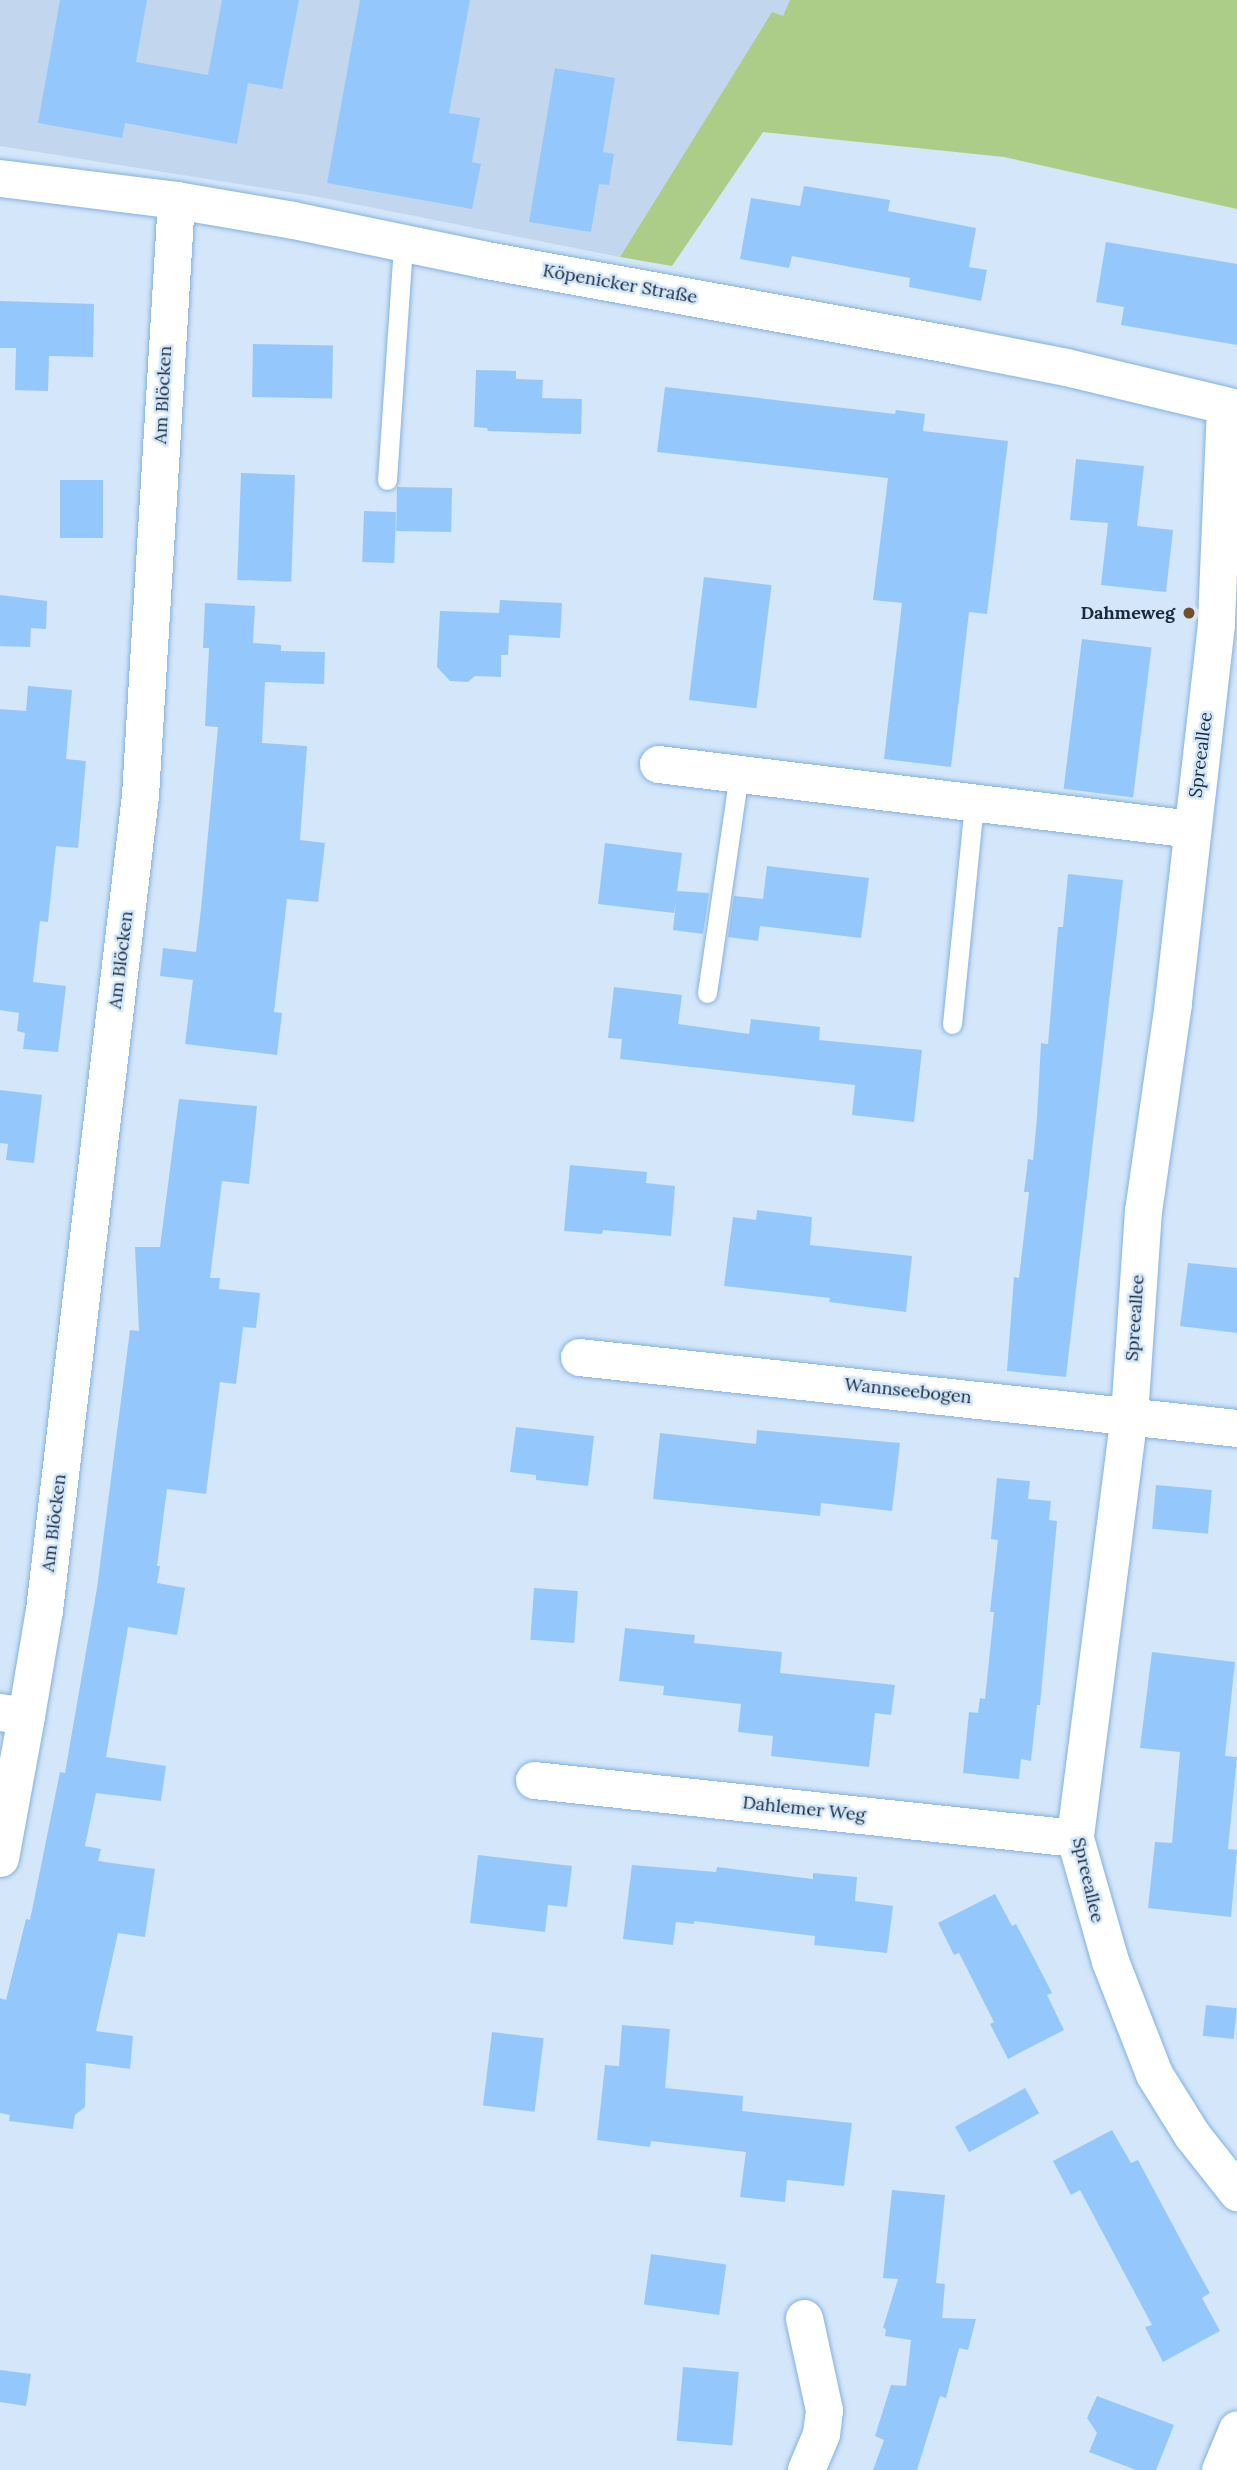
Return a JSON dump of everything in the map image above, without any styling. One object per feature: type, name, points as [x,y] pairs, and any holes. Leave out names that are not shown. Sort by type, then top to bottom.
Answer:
[{"type":"street","name":"Köpenicker Straße","points":[[0,178],[176,200],[973,348],[1066,367],[1231,407]]},
{"type":"street","name":"Am Blöcken","points":[[0,1857],[13,1714],[44,1610],[140,795],[176,200]]},
{"type":"street","name":"Spreeallee","points":[[1231,407],[1216,624],[1173,1003],[1143,1210],[1129,1414],[1075,1838],[1110,1961],[1154,2074],[1192,2135],[1237,2192]]},
{"type":"street","points":[[659,764],[1192,830]]},
{"type":"street","name":"Wannseebogen","points":[[579,1357],[1129,1414],[1237,1428]]},
{"type":"street","name":"Dahlemer Weg","points":[[534,1780],[1075,1838]]},
{"type":"street","points":[[804,2318],[824,2410],[821,2434],[806,2470]]},
{"type":"street","points":[[1220,2470],[1237,2429]]},
{"type":"lane","points":[[387,480],[403,243]]},
{"type":"lane","points":[[707,993],[739,773]]},
{"type":"lane","points":[[952,1024],[974,803]]},
{"type":"shaded area","points":[[0,0],[790,0],[783,17],[772,12],[620,257],[314,196],[0,146]]},
{"type":"green space","points":[[790,0],[1237,0],[1237,209],[1004,157],[763,132],[672,266],[620,257],[772,12],[783,16]]},
{"type":"building","points":[[60,0],[147,0],[136,62],[208,75],[222,0],[299,0],[282,89],[248,83],[237,144],[125,123],[122,138],[38,123]]},
{"type":"building","points":[[360,0],[470,0],[449,113],[480,118],[472,162],[481,164],[472,209],[327,183]]},
{"type":"building","points":[[555,68],[615,78],[603,152],[614,154],[609,185],[599,184],[591,232],[529,222]]},
{"type":"building","points":[[804,186],[890,200],[888,211],[976,228],[969,267],[987,270],[981,301],[909,287],[910,278],[792,256],[789,268],[740,259],[751,198],[800,206]]},
{"type":"building","points":[[1106,242],[1237,264],[1237,345],[1121,325],[1124,307],[1096,302]]},
{"type":"building","points":[[0,301],[94,304],[93,357],[49,356],[48,391],[15,390],[16,348],[0,348]]},
{"type":"building","points":[[253,344],[333,345],[332,398],[252,397]]},
{"type":"building","points":[[476,370],[516,371],[516,379],[543,380],[542,398],[582,399],[581,434],[488,431],[487,428],[474,427]]},
{"type":"building","points":[[665,387],[895,414],[896,410],[925,414],[923,431],[1008,441],[987,614],[969,612],[951,767],[884,759],[902,603],[873,600],[888,478],[657,452]]},
{"type":"building","points":[[1076,459],[1144,466],[1137,526],[1173,530],[1166,592],[1101,585],[1108,523],[1070,520]]},
{"type":"building","points":[[241,473],[295,475],[291,582],[237,580]]},
{"type":"building","points":[[60,480],[103,480],[103,538],[60,538]]},
{"type":"building","points":[[397,487],[452,488],[451,532],[396,531]]},
{"type":"building","points":[[364,511],[396,512],[394,563],[362,562]]},
{"type":"building","points":[[704,577],[771,585],[756,708],[689,700]]},
{"type":"building","points":[[0,595],[47,601],[46,629],[31,628],[30,647],[0,646]]},
{"type":"building","points":[[500,600],[562,603],[560,638],[509,635],[508,655],[501,655],[501,677],[475,676],[468,682],[450,681],[437,667],[440,611],[499,613]]},
{"type":"building","points":[[205,603],[255,606],[253,643],[281,645],[281,651],[325,652],[324,684],[265,682],[262,743],[307,746],[300,840],[325,843],[318,902],[287,899],[274,1012],[282,1013],[277,1055],[185,1044],[193,980],[160,976],[163,948],[196,952],[218,727],[205,726],[209,648],[203,648]]},
{"type":"building","points":[[1082,639],[1151,648],[1133,797],[1064,789]]},
{"type":"building","points":[[28,686],[72,690],[66,759],[86,761],[78,848],[56,846],[48,922],[40,921],[33,982],[66,986],[58,1052],[23,1049],[25,1033],[17,1031],[19,1013],[0,1010],[0,709],[26,711]]},
{"type":"building","points":[[605,843],[682,853],[677,891],[709,893],[703,934],[673,930],[676,901],[674,913],[598,904]]},
{"type":"building","points":[[767,866],[869,878],[861,938],[760,926],[758,941],[728,937],[734,896],[763,899]]},
{"type":"building","points":[[1068,874],[1123,880],[1066,1377],[1007,1371],[1014,1277],[1019,1278],[1029,1192],[1024,1192],[1028,1159],[1033,1160],[1041,1043],[1048,1044],[1058,927],[1063,927]]},
{"type":"building","points":[[614,987],[682,995],[678,1024],[749,1034],[751,1019],[820,1027],[819,1040],[922,1050],[914,1122],[852,1115],[855,1085],[620,1059],[622,1039],[608,1038]]},
{"type":"building","points":[[0,1090],[42,1095],[34,1163],[6,1160],[8,1144],[0,1143]]},
{"type":"building","points":[[179,1099],[257,1106],[249,1184],[222,1181],[210,1278],[220,1278],[219,1289],[260,1293],[256,1328],[243,1327],[236,1384],[220,1382],[206,1494],[167,1489],[157,1583],[185,1588],[177,1635],[128,1627],[106,1757],[166,1766],[161,1801],[96,1793],[85,1846],[101,1849],[98,1861],[155,1869],[145,1937],[118,1933],[96,2031],[133,2036],[130,2069],[86,2063],[85,2107],[75,2115],[73,2129],[9,2121],[10,2115],[0,2113],[0,1998],[6,2000],[26,1919],[30,1920],[60,1772],[65,1773],[97,1588],[130,1330],[139,1331],[135,1247],[160,1247]]},
{"type":"building","points":[[570,1165],[647,1172],[646,1183],[675,1186],[671,1236],[603,1230],[602,1234],[564,1231]]},
{"type":"building","points":[[757,1210],[812,1217],[810,1245],[912,1256],[906,1312],[829,1302],[830,1298],[724,1286],[733,1217],[756,1220]]},
{"type":"building","points":[[1188,1263],[1237,1268],[1237,1333],[1180,1326]]},
{"type":"building","points":[[516,1427],[594,1436],[588,1486],[536,1480],[536,1475],[510,1472]]},
{"type":"building","points":[[757,1430],[900,1443],[892,1511],[821,1503],[820,1516],[653,1499],[660,1433],[756,1444]]},
{"type":"building","points":[[997,1478],[1030,1481],[1028,1499],[1051,1501],[1049,1520],[1057,1521],[1040,1705],[1037,1705],[1031,1761],[1021,1759],[1019,1779],[963,1773],[969,1712],[978,1713],[980,1698],[985,1699],[994,1612],[990,1612],[998,1540],[991,1539]]},
{"type":"building","points":[[1156,1485],[1212,1490],[1208,1534],[1152,1529]]},
{"type":"building","points":[[534,1588],[578,1591],[574,1643],[530,1640]]},
{"type":"building","points":[[625,1628],[695,1635],[694,1643],[782,1652],[780,1673],[895,1685],[891,1715],[875,1713],[869,1767],[771,1756],[773,1736],[738,1732],[741,1704],[663,1695],[664,1686],[619,1681]]},
{"type":"building","points":[[1152,1652],[1235,1662],[1225,1756],[1237,1757],[1228,1849],[1237,1850],[1231,1917],[1148,1908],[1155,1842],[1172,1843],[1180,1752],[1140,1748]]},
{"type":"building","points":[[478,1855],[572,1866],[567,1907],[548,1905],[545,1932],[470,1923]]},
{"type":"building","points":[[632,1865],[716,1872],[717,1867],[813,1879],[813,1873],[857,1877],[855,1901],[893,1906],[887,1953],[814,1945],[815,1936],[694,1921],[694,1924],[676,1922],[673,1945],[623,1939]]},
{"type":"building","points":[[995,1894],[1012,1926],[1016,1924],[1052,1993],[1047,1995],[1064,2030],[1008,2059],[990,2024],[994,2022],[959,1953],[954,1955],[938,1923]]},
{"type":"building","points":[[1206,2005],[1237,2008],[1234,2039],[1203,2036]]},
{"type":"building","points":[[622,2025],[670,2029],[665,2088],[743,2096],[742,2111],[852,2123],[844,2186],[787,2180],[785,2202],[740,2197],[746,2152],[651,2141],[650,2147],[597,2140],[605,2065],[619,2066]]},
{"type":"building","points":[[492,2032],[544,2038],[535,2112],[483,2105]]},
{"type":"building","points":[[1025,2088],[1039,2113],[969,2152],[955,2127]]},
{"type":"building","points":[[1112,2130],[1131,2163],[1138,2160],[1210,2293],[1202,2298],[1220,2331],[1163,2362],[1145,2327],[1152,2325],[1080,2190],[1071,2195],[1053,2161]]},
{"type":"building","points":[[892,2190],[945,2195],[936,2283],[945,2284],[942,2318],[976,2319],[968,2350],[959,2348],[946,2398],[940,2396],[917,2470],[873,2470],[884,2440],[875,2436],[891,2385],[906,2386],[911,2340],[885,2336],[886,2329],[883,2328],[898,2279],[883,2278]]},
{"type":"building","points":[[651,2254],[726,2265],[719,2315],[644,2305]]},
{"type":"building","points":[[683,2367],[739,2372],[732,2446],[677,2441]]},
{"type":"building","points":[[0,2370],[31,2374],[26,2406],[0,2402]]},
{"type":"building","points":[[1097,2396],[1174,2425],[1156,2470],[1136,2470],[1089,2452],[1097,2433],[1087,2418]]},
{"type":"place","name":"Dahmeweg","points":[[1189,613]]}]
